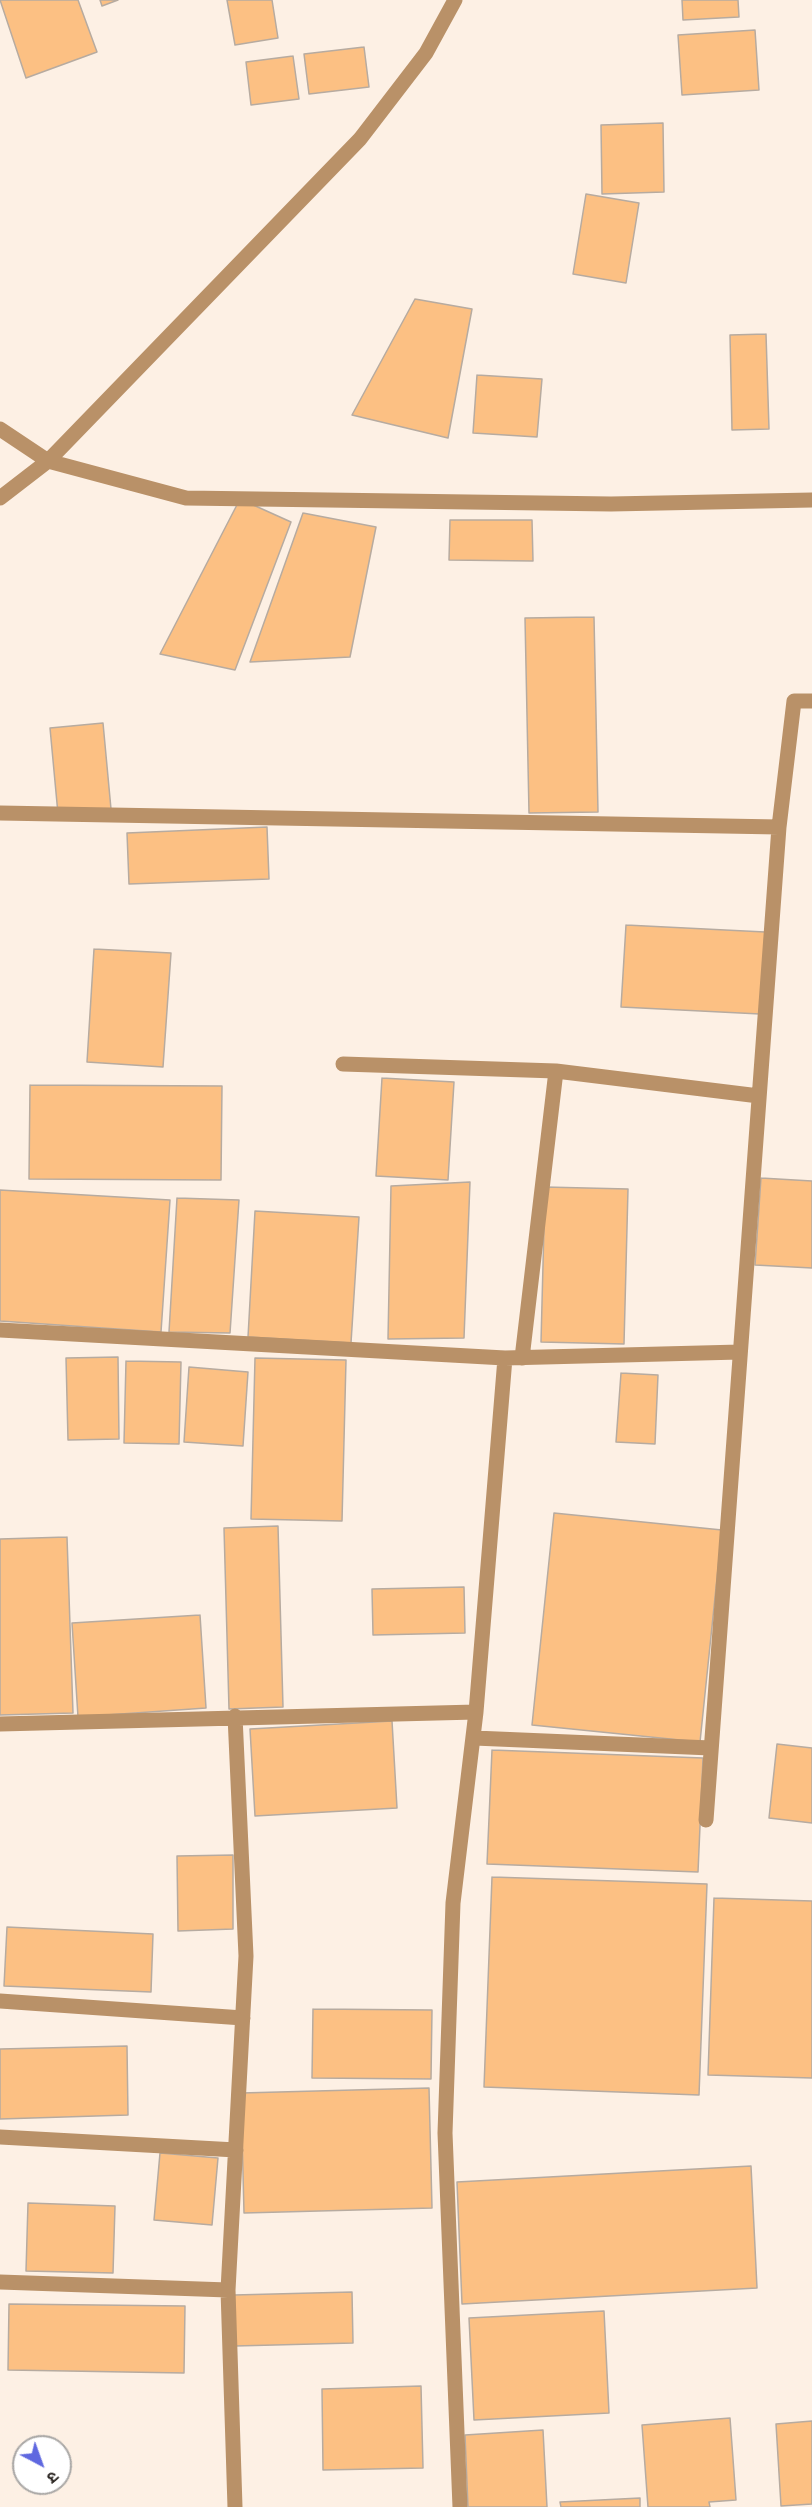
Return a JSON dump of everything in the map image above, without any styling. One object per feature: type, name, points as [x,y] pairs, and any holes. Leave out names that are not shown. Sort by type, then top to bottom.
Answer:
[{"type":"street","points":[[0,498],[48,461],[360,140],[426,53],[455,0]]},
{"type":"street","points":[[0,429],[48,461],[186,498],[611,504],[812,500]]},
{"type":"street","points":[[706,1820],[779,826],[795,701],[812,701]]},
{"type":"street","points":[[0,813],[779,826]]},
{"type":"street","points":[[343,1064],[556,1071],[759,1096]]},
{"type":"street","points":[[522,1358],[556,1071]]},
{"type":"street","points":[[0,1330],[505,1358],[740,1352]]},
{"type":"street","points":[[460,2507],[445,2133],[453,1903],[474,1737],[505,1358]]},
{"type":"street","points":[[0,1724],[166,1722],[235,1716],[476,1712]]},
{"type":"street","points":[[235,1716],[246,1956],[228,2290],[235,2507]]},
{"type":"street","points":[[474,1737],[711,1748]]},
{"type":"street","points":[[0,2001],[243,2018]]},
{"type":"street","points":[[0,2137],[236,2150]]},
{"type":"street","points":[[0,2282],[228,2290]]},
{"type":"building","points":[[0,0],[78,0],[97,52],[26,78]]},
{"type":"building","points":[[100,0],[118,0],[102,6]]},
{"type":"building","points":[[227,0],[272,0],[278,38],[235,45]]},
{"type":"building","points":[[682,0],[738,0],[739,17],[683,20]]},
{"type":"building","points":[[755,30],[759,90],[682,95],[678,35]]},
{"type":"building","points":[[364,47],[369,87],[309,94],[304,54]]},
{"type":"building","points":[[293,56],[299,99],[251,105],[246,62]]},
{"type":"building","points":[[663,123],[664,192],[602,194],[601,125]]},
{"type":"building","points":[[586,194],[639,203],[626,283],[573,274]]},
{"type":"building","points":[[415,299],[472,309],[448,438],[352,415]]},
{"type":"building","points":[[766,334],[769,429],[732,430],[730,335]]},
{"type":"building","points":[[477,375],[542,379],[537,437],[473,433]]},
{"type":"building","points":[[240,499],[291,522],[235,670],[160,654]]},
{"type":"building","points":[[303,513],[376,527],[350,657],[250,662]]},
{"type":"building","points":[[450,520],[532,520],[533,561],[449,560]]},
{"type":"building","points":[[594,617],[598,812],[529,813],[525,618]]},
{"type":"building","points":[[103,723],[111,809],[58,814],[50,728]]},
{"type":"building","points":[[267,827],[269,879],[129,884],[127,833]]},
{"type":"building","points":[[626,925],[765,932],[760,1014],[621,1007]]},
{"type":"building","points":[[94,949],[171,953],[163,1067],[87,1062]]},
{"type":"building","points":[[382,1078],[454,1082],[448,1180],[376,1176]]},
{"type":"building","points":[[30,1085],[222,1086],[221,1180],[29,1179]]},
{"type":"building","points":[[761,1178],[812,1181],[812,1268],[755,1265]]},
{"type":"building","points":[[470,1182],[464,1338],[388,1339],[391,1186]]},
{"type":"building","points":[[545,1187],[628,1189],[624,1344],[541,1342]]},
{"type":"building","points":[[0,1190],[170,1200],[161,1332],[0,1321]]},
{"type":"building","points":[[177,1198],[239,1200],[230,1333],[169,1332]]},
{"type":"building","points":[[255,1211],[359,1217],[351,1343],[248,1337]]},
{"type":"building","points":[[118,1357],[119,1439],[68,1440],[66,1358]]},
{"type":"building","points":[[255,1358],[346,1360],[342,1521],[251,1519]]},
{"type":"building","points":[[126,1361],[181,1362],[179,1444],[124,1443]]},
{"type":"building","points":[[189,1367],[248,1372],[243,1446],[184,1442]]},
{"type":"building","points":[[621,1373],[658,1375],[655,1444],[616,1442]]},
{"type":"building","points":[[554,1513],[722,1530],[700,1742],[532,1725]]},
{"type":"building","points":[[278,1526],[283,1707],[229,1709],[224,1528]]},
{"type":"building","points":[[67,1537],[73,1713],[0,1715],[0,1539]]},
{"type":"building","points":[[464,1587],[465,1633],[373,1635],[372,1589]]},
{"type":"building","points":[[200,1615],[206,1708],[78,1717],[72,1623]]},
{"type":"building","points":[[392,1721],[397,1808],[255,1816],[250,1729]]},
{"type":"building","points":[[777,1744],[812,1748],[812,1823],[769,1818]]},
{"type":"building","points":[[492,1750],[703,1758],[698,1872],[487,1864]]},
{"type":"building","points":[[233,1855],[233,1929],[178,1931],[177,1856]]},
{"type":"building","points":[[492,1877],[707,1884],[699,2095],[484,2087]]},
{"type":"building","points":[[714,1898],[812,1901],[812,2078],[708,2075]]},
{"type":"building","points":[[7,1927],[153,1934],[151,1992],[4,1986]]},
{"type":"building","points":[[313,2009],[432,2010],[431,2079],[312,2078]]},
{"type":"building","points":[[127,2046],[128,2115],[0,2119],[0,2049]]},
{"type":"building","points":[[429,2088],[432,2208],[244,2213],[241,2093]]},
{"type":"building","points":[[160,2153],[218,2158],[212,2225],[154,2220]]},
{"type":"building","points":[[751,2166],[757,2288],[462,2304],[457,2182]]},
{"type":"building","points":[[28,2203],[115,2206],[113,2273],[26,2271]]},
{"type":"building","points":[[352,2292],[353,2343],[235,2346],[234,2295]]},
{"type":"building","points":[[9,2304],[185,2306],[184,2373],[8,2370]]},
{"type":"building","points":[[604,2311],[609,2413],[474,2420],[469,2318]]},
{"type":"building","points":[[421,2386],[423,2468],[323,2470],[322,2389]]},
{"type":"building","points":[[730,2418],[736,2500],[709,2502],[710,2507],[648,2507],[642,2425]]},
{"type":"building","points":[[812,2421],[812,2504],[781,2506],[776,2424]]},
{"type":"building","points":[[543,2430],[547,2507],[468,2507],[465,2435]]},
{"type":"building","points":[[640,2498],[640,2507],[561,2507],[560,2502]]}]
